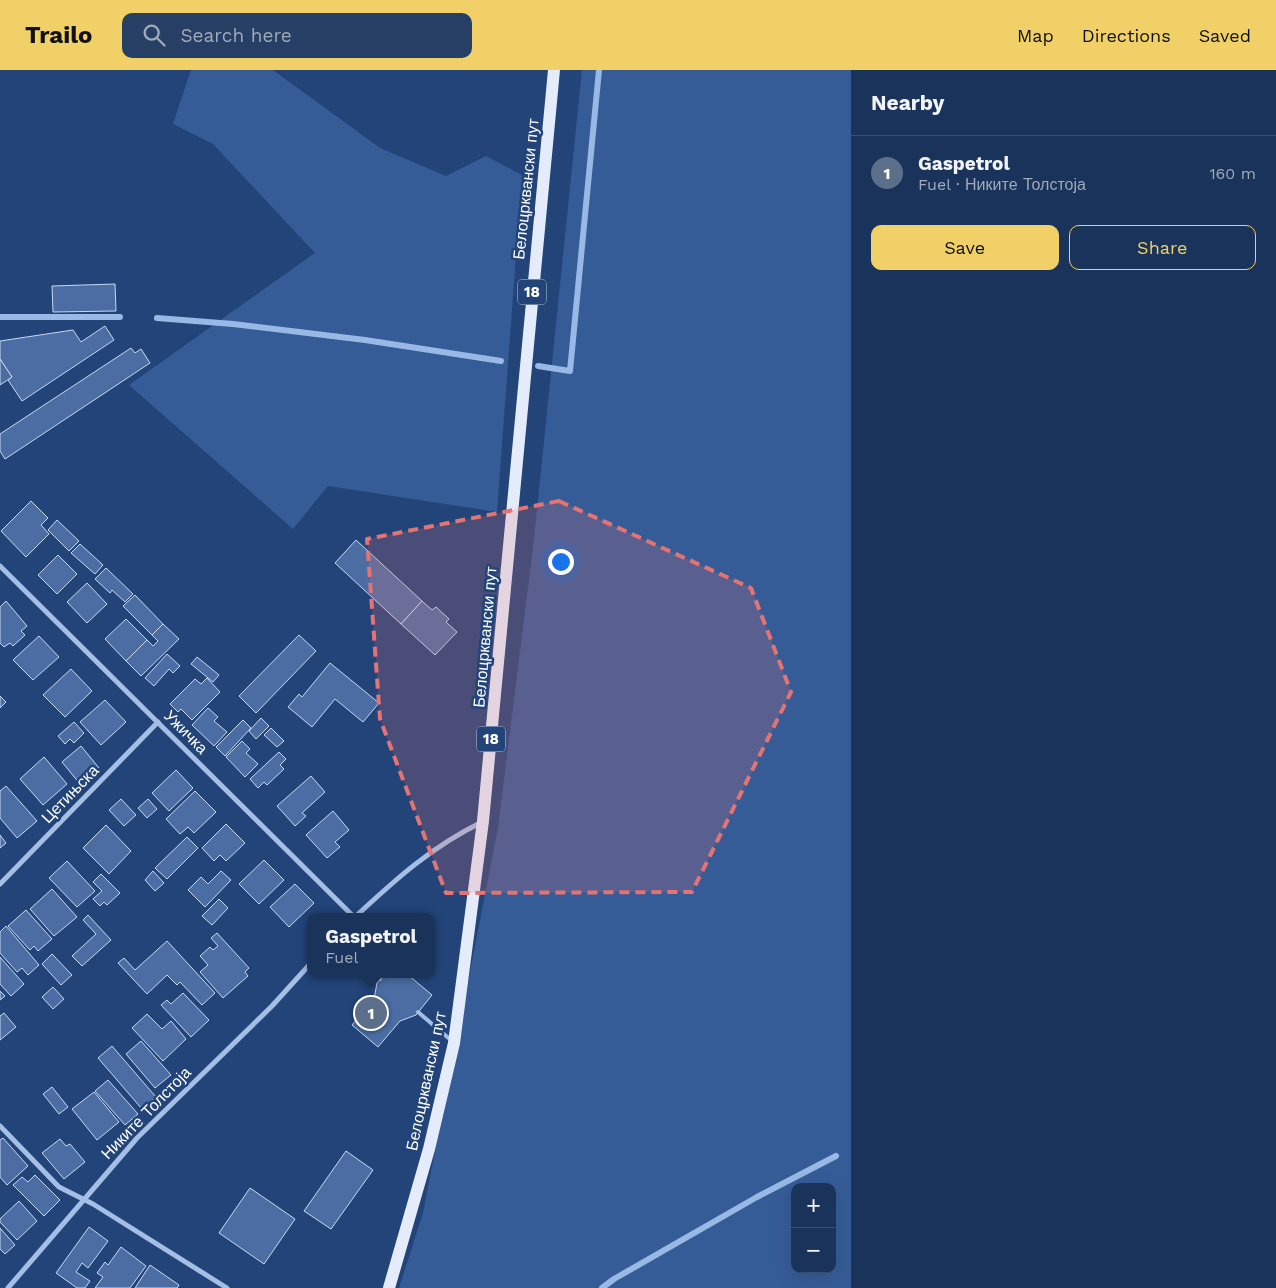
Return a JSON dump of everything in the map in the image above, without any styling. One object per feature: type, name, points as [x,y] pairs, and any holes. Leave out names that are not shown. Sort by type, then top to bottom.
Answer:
[{"type":"main road","name":"Белоцрквански пут","points":[[389,1288],[429,1149],[454,1042],[483,821],[554,70]]},
{"type":"street","name":"Ужичка","points":[[0,566],[350,913]]},
{"type":"street","name":"Цетињска","points":[[0,884],[158,722]]},
{"type":"street","points":[[358,913],[405,871],[454,836],[483,821]]},
{"type":"street","name":"Никите Толстоја","points":[[8,1288],[136,1138],[272,1006],[307,967]]},
{"type":"street","points":[[0,1126],[59,1187],[93,1204],[227,1288]]},
{"type":"lane","points":[[418,1012],[454,1042]]},
{"type":"highlighted area","points":[[559,501],[751,588],[791,692],[692,892],[446,893],[380,719],[367,539]]},
{"type":"shaded area","points":[[191,70],[273,70],[380,148],[446,176],[486,156],[522,175],[497,512],[328,486],[293,529],[129,385],[315,253],[213,144],[173,124]]},
{"type":"shaded area","points":[[582,70],[851,70],[851,1288],[399,1288],[423,1213],[498,828],[534,539]]},
{"type":"building","points":[[115,284],[116,311],[53,312],[52,286]]},
{"type":"building","points":[[105,326],[114,340],[22,401],[8,380],[12,377],[0,359],[0,341],[73,330],[81,342]]},
{"type":"building","points":[[131,348],[135,353],[141,349],[150,363],[5,459],[0,451],[0,434]]},
{"type":"building","points":[[0,359],[12,377],[0,385]]},
{"type":"building","points":[[31,501],[48,518],[41,525],[49,534],[26,557],[1,531]]},
{"type":"building","points":[[57,520],[79,541],[69,551],[48,530]]},
{"type":"building","points":[[356,540],[422,601],[401,624],[335,563]]},
{"type":"building","points":[[80,544],[103,565],[95,574],[71,553]]},
{"type":"building","points":[[58,555],[77,574],[57,594],[38,575]]},
{"type":"building","points":[[106,568],[133,594],[125,602],[112,590],[110,593],[95,579]]},
{"type":"building","points":[[87,583],[107,604],[87,623],[67,602]]},
{"type":"building","points":[[135,595],[163,624],[152,635],[123,606]]},
{"type":"building","points":[[6,601],[27,626],[21,631],[25,635],[13,646],[10,643],[4,647],[0,643],[0,607]]},
{"type":"building","points":[[422,601],[432,610],[436,607],[449,619],[446,622],[457,632],[435,655],[401,624]]},
{"type":"building","points":[[126,619],[147,640],[126,661],[105,639]]},
{"type":"building","points":[[163,624],[179,639],[141,676],[126,661],[147,640],[153,646],[158,641],[152,635]]},
{"type":"building","points":[[299,635],[316,651],[256,713],[239,696]]},
{"type":"building","points":[[39,636],[59,657],[33,680],[13,660]]},
{"type":"building","points":[[167,654],[180,666],[173,673],[169,669],[154,686],[145,678]]},
{"type":"building","points":[[197,657],[219,675],[213,682],[191,664]]},
{"type":"building","points":[[330,663],[379,703],[363,722],[335,699],[312,727],[288,707],[299,694],[302,697]]},
{"type":"building","points":[[71,669],[92,691],[65,717],[43,695]]},
{"type":"building","points":[[207,678],[220,692],[192,720],[181,709],[178,712],[170,704],[195,679],[201,684]]},
{"type":"building","points":[[0,696],[6,702],[0,708]]},
{"type":"building","points":[[105,700],[126,722],[101,745],[80,722]]},
{"type":"building","points":[[208,708],[218,717],[214,721],[227,732],[214,746],[192,725]]},
{"type":"building","points":[[261,718],[269,726],[256,739],[249,731]]},
{"type":"building","points":[[243,720],[251,728],[225,756],[216,747]]},
{"type":"building","points":[[74,722],[84,733],[74,743],[70,739],[65,744],[58,736]]},
{"type":"building","points":[[271,728],[284,741],[277,747],[264,735]]},
{"type":"building","points":[[242,741],[250,749],[246,753],[258,764],[245,777],[226,757]]},
{"type":"building","points":[[81,746],[99,768],[80,784],[62,762]]},
{"type":"building","points":[[279,752],[286,759],[280,765],[284,769],[267,785],[264,782],[258,788],[250,779]]},
{"type":"building","points":[[44,757],[67,784],[43,805],[20,779]]},
{"type":"building","points":[[176,770],[193,788],[169,811],[152,793]]},
{"type":"building","points":[[311,776],[325,792],[302,813],[306,816],[295,826],[277,806]]},
{"type":"building","points":[[6,786],[37,821],[17,838],[0,818],[0,791]]},
{"type":"building","points":[[195,791],[216,812],[194,833],[188,827],[180,834],[166,819]]},
{"type":"building","points":[[121,799],[136,815],[124,826],[109,810]]},
{"type":"building","points":[[148,799],[157,809],[147,818],[138,808]]},
{"type":"building","points":[[333,811],[349,830],[335,842],[340,847],[327,858],[306,835]]},
{"type":"building","points":[[226,824],[245,843],[226,861],[220,855],[214,861],[202,848]]},
{"type":"building","points":[[106,825],[131,851],[109,874],[83,848]]},
{"type":"building","points":[[0,835],[6,843],[0,848]]},
{"type":"building","points":[[187,837],[198,848],[167,879],[155,868]]},
{"type":"building","points":[[264,860],[284,880],[259,904],[239,884]]},
{"type":"building","points":[[67,861],[95,891],[77,907],[49,878]]},
{"type":"building","points":[[153,871],[164,883],[155,891],[145,880]]},
{"type":"building","points":[[221,871],[231,880],[205,907],[188,890],[201,877],[208,884]]},
{"type":"building","points":[[101,874],[120,893],[107,905],[104,902],[100,906],[93,899],[102,891],[93,882]]},
{"type":"building","points":[[295,884],[314,903],[289,927],[270,907]]},
{"type":"building","points":[[52,889],[77,917],[54,936],[30,909]]},
{"type":"building","points":[[219,899],[228,908],[212,925],[202,916]]},
{"type":"building","points":[[26,910],[52,939],[38,951],[34,946],[30,950],[8,926]]},
{"type":"building","points":[[88,915],[111,940],[82,966],[72,956],[96,934],[83,920]]},
{"type":"building","points":[[6,926],[39,965],[28,975],[22,968],[17,972],[0,953],[0,932]]},
{"type":"building","points":[[217,933],[249,968],[245,972],[248,976],[223,998],[200,972],[208,965],[200,956],[210,947],[213,950],[218,946],[211,938]]},
{"type":"building","points":[[167,941],[215,993],[202,1005],[180,982],[177,985],[167,975],[147,994],[118,963],[124,958],[135,970]]},
{"type":"building","points":[[52,954],[72,975],[61,985],[42,964]]},
{"type":"building","points":[[0,957],[24,984],[11,996],[0,984]]},
{"type":"building","points":[[381,978],[412,978],[432,995],[416,1015],[400,1021],[378,1047],[352,1025],[374,999],[377,983]]},
{"type":"building","points":[[53,987],[64,999],[53,1009],[42,997]]},
{"type":"building","points":[[0,991],[5,996],[0,1000]]},
{"type":"building","points":[[183,993],[209,1020],[191,1037],[161,1005],[167,1000],[171,1004]]},
{"type":"building","points":[[4,1013],[16,1027],[0,1040],[0,1016]]},
{"type":"building","points":[[147,1014],[162,1029],[171,1021],[186,1039],[163,1061],[132,1028]]},
{"type":"building","points":[[141,1041],[171,1075],[155,1088],[126,1054]]},
{"type":"building","points":[[112,1046],[156,1097],[142,1109],[98,1058]]},
{"type":"building","points":[[108,1080],[138,1114],[125,1125],[95,1091]]},
{"type":"building","points":[[52,1087],[68,1107],[59,1114],[43,1094]]},
{"type":"building","points":[[94,1092],[119,1122],[97,1140],[72,1109]]},
{"type":"building","points":[[3,1138],[28,1166],[7,1185],[0,1177],[0,1140]]},
{"type":"building","points":[[60,1139],[66,1146],[70,1144],[85,1162],[64,1179],[42,1153]]},
{"type":"building","points":[[346,1151],[373,1170],[331,1229],[304,1211]]},
{"type":"building","points":[[35,1175],[60,1200],[44,1216],[13,1185],[22,1177],[28,1182]]},
{"type":"building","points":[[250,1188],[295,1219],[264,1264],[219,1233]]},
{"type":"building","points":[[19,1201],[37,1221],[17,1240],[0,1222],[0,1219]]},
{"type":"building","points":[[89,1227],[108,1241],[88,1268],[82,1263],[76,1272],[90,1281],[85,1288],[77,1288],[56,1273]]},
{"type":"building","points":[[0,1228],[15,1245],[5,1254],[0,1249]]},
{"type":"building","points":[[121,1247],[146,1266],[130,1288],[95,1288],[103,1277],[97,1273],[105,1262],[108,1265]]},
{"type":"building","points":[[150,1265],[179,1285],[177,1288],[135,1288]]},
{"type":"waterway","points":[[538,366],[570,371],[599,70]]},
{"type":"waterway","points":[[0,317],[120,317]]},
{"type":"waterway","points":[[157,318],[233,324],[365,340],[501,361]]},
{"type":"waterway","points":[[602,1288],[614,1279],[757,1197],[836,1156]]},
{"type":"place","name":"Gaspetrol","points":[[371,1013]]}]
